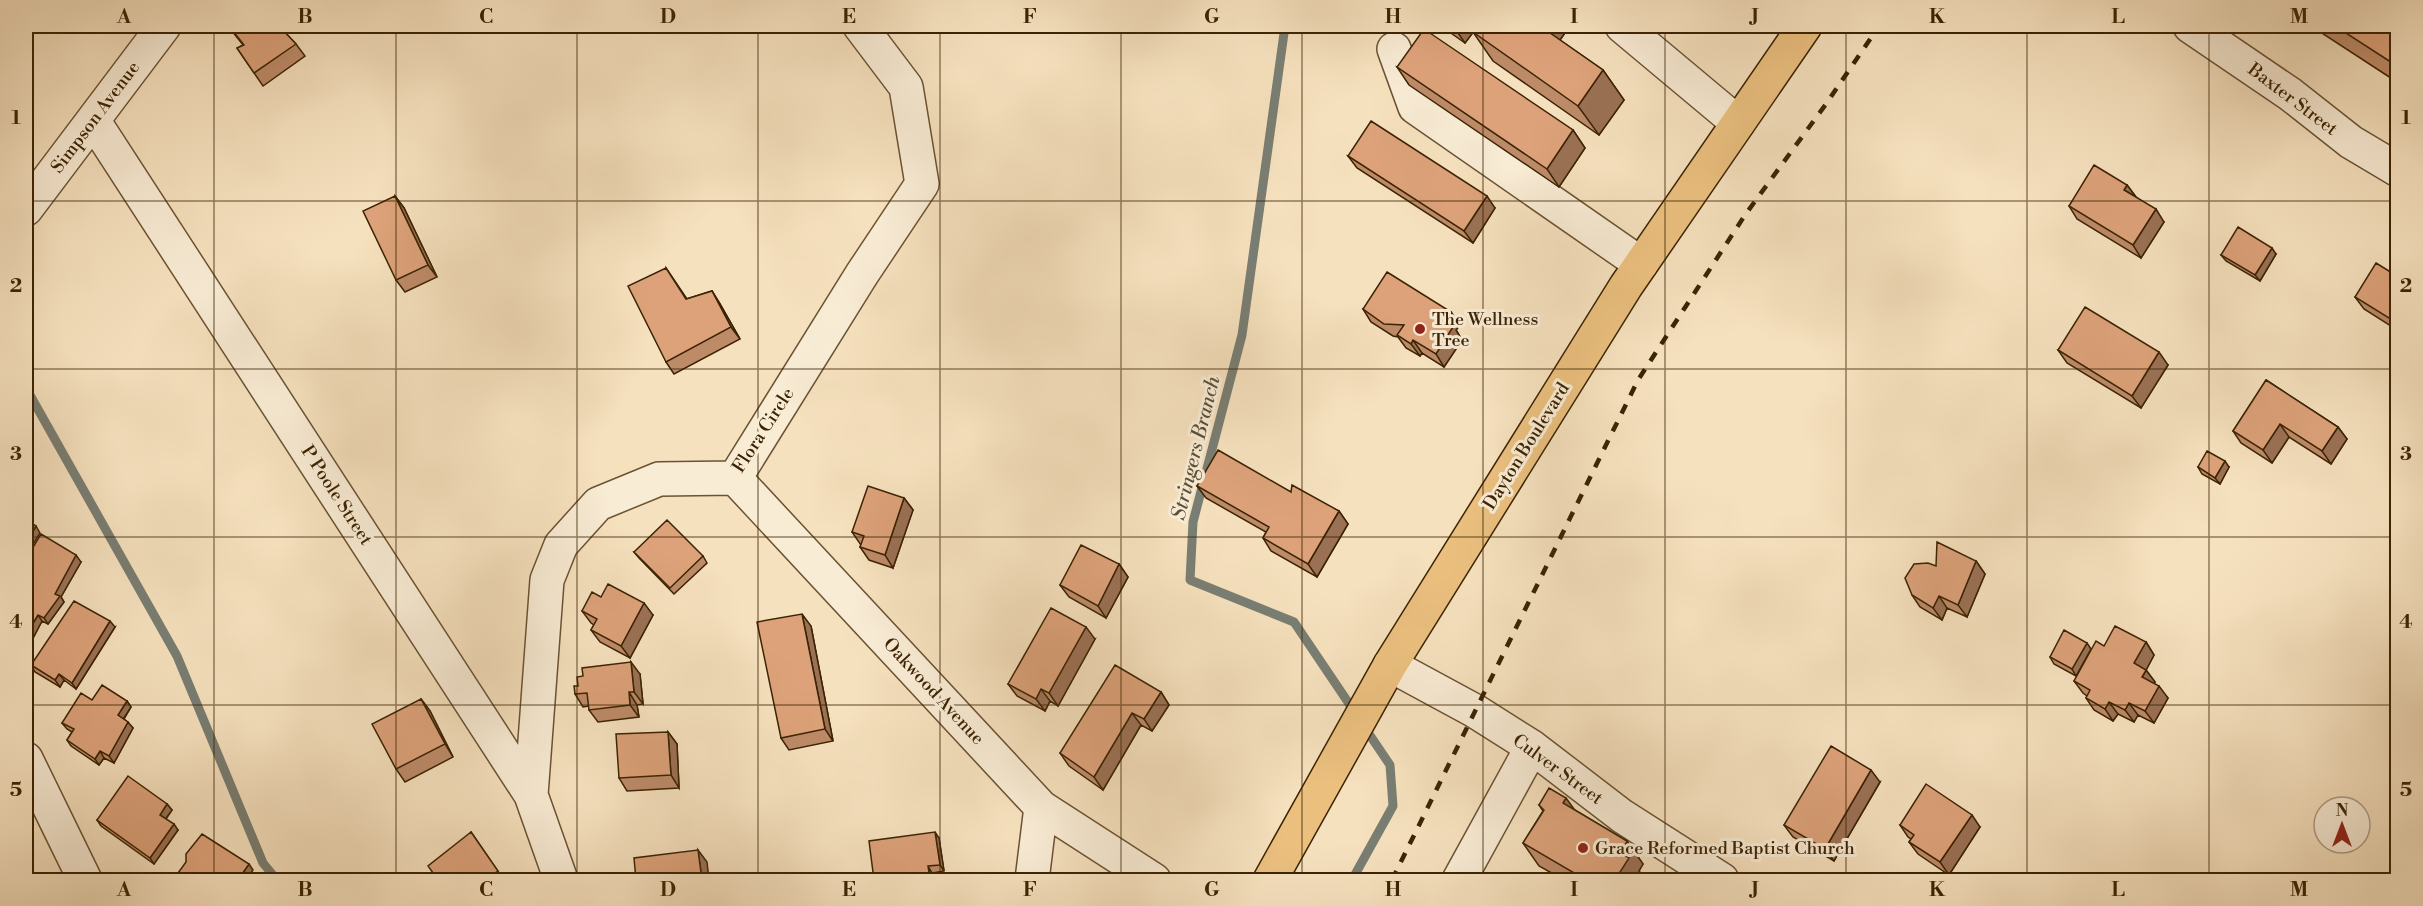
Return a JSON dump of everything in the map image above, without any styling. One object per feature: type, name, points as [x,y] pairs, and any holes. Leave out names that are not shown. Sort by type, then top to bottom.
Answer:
[{"type":"main road","name":"Dayton Boulevard","points":[[1270,880],[1390,665],[1641,264],[1805,26]]},
{"type":"street","name":"Simpson Avenue","points":[[26,209],[164,26]]},
{"type":"street","name":"Flora Circle","points":[[531,795],[547,580],[561,545],[598,504],[659,479],[735,478],[862,274],[922,184],[906,87],[860,26]]},
{"type":"street","points":[[1622,26],[1738,123]]},
{"type":"street","name":"Baxter Street","points":[[2190,26],[2290,94],[2351,142],[2397,170]]},
{"type":"street","points":[[1394,49],[1414,107],[1641,264]]},
{"type":"street","name":"P Poole Street","points":[[93,120],[531,795],[561,880]]},
{"type":"street","name":"Oakwood Avenue","points":[[735,478],[1041,807],[1154,880]]},
{"type":"street","name":"Culver Street","points":[[1390,665],[1475,711],[1532,747],[1622,816],[1722,880]]},
{"type":"street","points":[[1459,880],[1532,747]]},
{"type":"street","points":[[26,759],[85,880]]},
{"type":"street","points":[[1032,880],[1041,807]]},
{"type":"building","points":[[229,26],[279,26],[296,44],[254,73],[237,48],[244,45]]},
{"type":"building","points":[[1477,26],[1540,26],[1603,70],[1578,106],[1473,32]]},
{"type":"building","points":[[2335,26],[2397,26],[2397,66]]},
{"type":"building","points":[[1424,29],[1573,130],[1547,169],[1397,67]]},
{"type":"building","points":[[1371,121],[1487,196],[1464,231],[1348,156]]},
{"type":"building","points":[[2094,165],[2127,185],[2124,190],[2156,209],[2133,245],[2069,206]]},
{"type":"building","points":[[395,196],[428,265],[396,280],[363,211]]},
{"type":"building","points":[[2238,227],[2272,248],[2255,275],[2221,255]]},
{"type":"building","points":[[2376,263],[2397,276],[2397,323],[2355,297]]},
{"type":"building","points":[[666,268],[686,299],[712,291],[731,327],[666,362],[628,286]]},
{"type":"building","name":"The Wellness Tree","points":[[1387,272],[1451,312],[1444,322],[1453,327],[1436,354],[1413,340],[1411,344],[1397,335],[1404,325],[1384,324],[1363,309]]},
{"type":"building","points":[[2085,307],[2159,352],[2132,396],[2058,350]]},
{"type":"building","points":[[2266,380],[2338,427],[2322,451],[2280,424],[2263,450],[2233,431]]},
{"type":"building","points":[[1218,450],[1291,492],[1292,485],[1339,511],[1308,564],[1263,538],[1269,527],[1197,486]]},
{"type":"building","points":[[2207,451],[2225,461],[2215,478],[2198,467]]},
{"type":"building","points":[[868,486],[904,498],[885,555],[860,547],[864,536],[852,532]]},
{"type":"building","points":[[26,520],[36,526],[26,543]]},
{"type":"building","points":[[667,520],[703,556],[670,588],[634,552]]},
{"type":"building","points":[[41,534],[76,555],[55,594],[60,596],[44,618],[38,615],[26,635],[26,559]]},
{"type":"building","points":[[1937,542],[1976,561],[1958,605],[1939,596],[1933,608],[1912,595],[1905,578],[1914,564],[1928,563],[1936,566]]},
{"type":"building","points":[[1081,545],[1119,564],[1098,606],[1060,585]]},
{"type":"building","points":[[608,584],[644,603],[621,646],[591,630],[597,619],[582,611],[592,592],[601,597]]},
{"type":"building","points":[[74,601],[110,621],[72,683],[59,674],[55,680],[31,665]]},
{"type":"building","points":[[1051,608],[1086,627],[1049,693],[1041,689],[1036,699],[1008,684]]},
{"type":"building","points":[[802,614],[825,729],[781,738],[757,622]]},
{"type":"building","points":[[2115,626],[2146,642],[2134,663],[2146,670],[2142,677],[2159,686],[2145,711],[2129,703],[2125,710],[2109,702],[2105,709],[2086,698],[2090,690],[2074,681],[2096,641],[2104,646]]},
{"type":"building","points":[[2064,630],[2087,643],[2072,669],[2050,657]]},
{"type":"building","points":[[631,662],[634,692],[629,692],[630,705],[589,710],[587,693],[575,694],[574,686],[578,686],[577,677],[583,676],[582,668]]},
{"type":"building","points":[[1115,665],[1161,692],[1144,719],[1132,713],[1094,777],[1060,753]]},
{"type":"building","points":[[102,685],[127,701],[118,715],[128,722],[109,756],[100,751],[95,759],[67,740],[74,729],[62,723],[81,693],[92,700]]},
{"type":"building","points":[[421,699],[445,744],[396,769],[372,724]]},
{"type":"building","points":[[668,732],[671,775],[619,778],[616,734]]},
{"type":"building","points":[[1831,746],[1871,770],[1825,849],[1784,825]]},
{"type":"building","points":[[128,776],[167,804],[160,815],[174,824],[150,858],[97,820]]},
{"type":"building","points":[[1926,784],[1972,815],[1940,862],[1909,842],[1914,835],[1900,825]]},
{"type":"building","points":[[1549,788],[1566,798],[1563,803],[1627,841],[1621,853],[1629,858],[1615,880],[1605,876],[1602,880],[1586,880],[1523,843],[1544,810],[1539,805]]},
{"type":"building","points":[[471,832],[498,871],[485,880],[438,880],[428,866]]},
{"type":"building","points":[[935,832],[940,865],[928,866],[930,879],[874,880],[869,841]]},
{"type":"building","points":[[202,834],[249,864],[238,880],[173,880],[186,862],[186,854]]},
{"type":"building","points":[[698,850],[702,880],[636,880],[634,858]]},
{"type":"waterway","name":"Stringers Branch","points":[[1285,26],[1242,335],[1193,522],[1190,580],[1294,622],[1356,714]]},
{"type":"waterway","points":[[26,388],[177,656],[263,863],[277,880]]},
{"type":"waterway","name":"Stringers Branch","points":[[1352,880],[1393,806],[1390,765],[1363,725]]},
{"type":"railway","points":[[1392,880],[1638,380],[1745,215],[1826,104],[1879,26]]},
{"type":"place","name":"The Wellness Tree","points":[[1420,329]]},
{"type":"place","name":"Grace Reformed Baptist Church","points":[[1583,848]]}]
